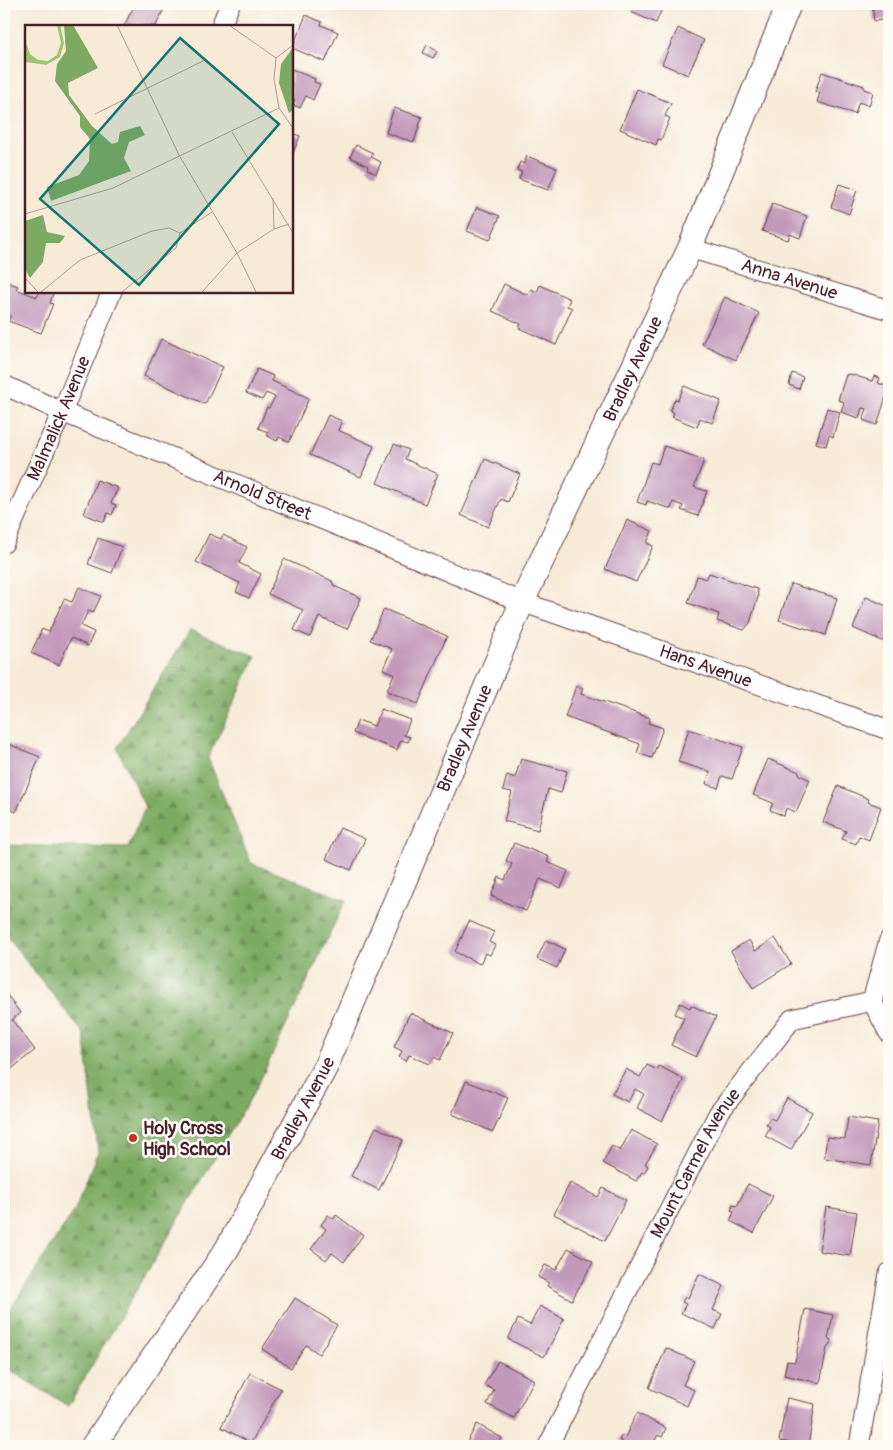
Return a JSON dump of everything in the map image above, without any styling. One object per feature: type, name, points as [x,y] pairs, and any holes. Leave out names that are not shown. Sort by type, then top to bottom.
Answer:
[{"type":"street","points":[[220,25],[230,4]]},
{"type":"street","name":"Bradley Avenue","points":[[93,1446],[227,1249],[326,1066],[522,602],[690,248],[789,4]]},
{"type":"street","name":"Anna Avenue","points":[[690,248],[889,310]]},
{"type":"street","name":"Malmalick Avenue","points":[[4,544],[62,412],[112,292]]},
{"type":"street","name":"Arnold Street","points":[[4,386],[62,412],[522,602]]},
{"type":"street","name":"Hans Avenue","points":[[522,602],[889,730]]},
{"type":"street","points":[[889,940],[872,1001],[889,1034]]},
{"type":"street","name":"Mount Carmel Avenue","points":[[548,1446],[718,1114],[792,1019],[872,1001]]},
{"type":"street","points":[[859,1446],[889,1274]]},
{"type":"green space","name":"Holy Cross High School","points":[[190,630],[256,656],[208,758],[251,863],[346,900],[257,1087],[68,1406],[4,1367],[4,1319],[75,1209],[98,1151],[84,1034],[4,933],[4,845],[128,848],[145,807],[117,748]]},
{"type":"building","points":[[135,4],[166,4],[156,25],[124,25]]},
{"type":"building","points":[[634,4],[664,4],[656,23],[631,12]]},
{"type":"building","points":[[872,4],[889,4],[889,19],[874,21]]},
{"type":"building","points":[[306,15],[322,22],[321,25],[338,32],[325,62],[292,48]]},
{"type":"building","points":[[678,28],[704,40],[688,75],[662,64]]},
{"type":"building","points":[[427,45],[437,51],[433,58],[423,53]]},
{"type":"building","points":[[292,69],[315,79],[314,82],[320,84],[313,100],[306,96],[300,108],[293,105],[295,101],[292,100]]},
{"type":"building","points":[[822,72],[864,86],[864,89],[873,92],[869,106],[859,102],[855,114],[817,102],[820,93],[815,92]]},
{"type":"building","points":[[637,89],[671,103],[665,116],[670,118],[661,140],[658,139],[656,145],[620,129]]},
{"type":"building","points":[[394,108],[422,117],[414,142],[386,133]]},
{"type":"building","points":[[292,133],[300,136],[292,156]]},
{"type":"building","points":[[356,145],[373,153],[371,157],[381,162],[376,174],[367,169],[368,166],[350,157]]},
{"type":"building","points":[[527,156],[557,168],[548,190],[519,179],[522,172],[517,170],[520,162],[524,164]]},
{"type":"building","points":[[839,184],[857,190],[849,214],[831,207]]},
{"type":"building","points":[[772,204],[807,216],[800,238],[790,234],[788,240],[762,231]]},
{"type":"building","points":[[477,207],[500,216],[490,240],[467,231]]},
{"type":"building","points":[[4,281],[18,286],[16,289],[37,297],[40,292],[54,292],[50,303],[53,304],[41,333],[8,321],[11,315],[4,312]]},
{"type":"building","points":[[504,284],[528,295],[531,289],[537,292],[540,285],[570,299],[567,306],[572,308],[556,345],[519,328],[521,324],[492,311]]},
{"type":"building","points":[[725,297],[759,313],[736,360],[702,344]]},
{"type":"building","points":[[161,339],[223,367],[205,404],[144,376]]},
{"type":"building","points":[[257,369],[273,376],[272,381],[309,398],[289,442],[279,437],[277,441],[266,435],[268,432],[258,428],[267,407],[269,408],[275,397],[266,393],[262,400],[246,393]]},
{"type":"building","points":[[792,373],[803,377],[799,389],[789,385]]},
{"type":"building","points":[[850,374],[872,381],[874,376],[880,378],[878,383],[889,387],[877,425],[863,420],[867,409],[862,408],[859,418],[841,412],[844,402],[838,400],[846,375]]},
{"type":"building","points":[[684,386],[721,401],[712,423],[700,418],[697,427],[672,417],[674,413],[670,411],[675,399],[678,400]]},
{"type":"building","points":[[827,408],[840,412],[833,437],[829,435],[826,446],[816,443]]},
{"type":"building","points":[[328,415],[342,421],[338,430],[374,446],[361,477],[310,455]]},
{"type":"building","points":[[394,444],[409,450],[405,459],[438,474],[425,504],[377,483]]},
{"type":"building","points":[[664,446],[704,460],[694,487],[707,491],[698,516],[681,510],[683,506],[673,502],[671,509],[647,501],[646,505],[637,502],[651,462],[658,464]]},
{"type":"building","points":[[485,459],[520,474],[508,502],[501,499],[488,527],[461,515]]},
{"type":"building","points":[[97,480],[118,488],[111,503],[116,505],[112,515],[108,513],[104,522],[84,514]]},
{"type":"building","points":[[627,520],[652,531],[647,543],[653,546],[636,582],[605,569]]},
{"type":"building","points":[[209,534],[221,539],[223,535],[247,547],[239,563],[261,574],[249,598],[236,592],[240,583],[196,562]]},
{"type":"building","points":[[98,538],[122,547],[112,573],[88,564]]},
{"type":"building","points":[[284,559],[332,581],[334,586],[361,598],[347,629],[319,617],[310,637],[294,630],[303,610],[268,594]]},
{"type":"building","points":[[709,573],[757,589],[758,597],[750,623],[744,630],[717,621],[719,614],[688,603],[697,576],[706,579]]},
{"type":"building","points":[[791,584],[837,598],[826,635],[779,620]]},
{"type":"building","points":[[79,587],[101,596],[93,613],[88,611],[81,626],[94,632],[88,646],[71,638],[59,665],[31,653],[42,629],[49,632],[64,599],[72,602]]},
{"type":"building","points":[[866,597],[889,607],[889,644],[853,628]]},
{"type":"building","points":[[384,609],[447,636],[418,704],[387,691],[394,674],[383,669],[392,649],[370,640]]},
{"type":"building","points":[[576,686],[583,688],[581,694],[650,718],[648,723],[663,728],[652,758],[637,753],[640,744],[565,717]]},
{"type":"building","points":[[381,709],[410,720],[404,735],[410,737],[408,742],[401,740],[397,750],[353,733],[358,720],[374,726]]},
{"type":"building","points":[[689,729],[743,747],[732,779],[722,776],[718,788],[706,784],[710,772],[678,762]]},
{"type":"building","points":[[6,743],[40,757],[16,812],[4,807],[4,749]]},
{"type":"building","points":[[521,759],[567,771],[561,793],[548,789],[538,830],[504,821],[512,792],[503,790],[507,775],[515,778]]},
{"type":"building","points":[[768,759],[799,772],[800,775],[810,780],[796,812],[786,808],[784,816],[770,810],[773,803],[753,795]]},
{"type":"building","points":[[838,786],[869,799],[868,802],[881,807],[869,840],[859,836],[856,844],[842,839],[846,831],[823,822]]},
{"type":"building","points":[[340,828],[365,839],[351,870],[326,859]]},
{"type":"building","points":[[514,843],[549,857],[547,862],[568,871],[561,888],[540,879],[526,911],[491,896],[499,877],[505,880],[512,864],[506,861]]},
{"type":"building","points":[[469,921],[494,932],[489,942],[495,945],[490,955],[485,953],[480,964],[455,952]]},
{"type":"building","points":[[775,938],[791,964],[753,988],[731,951],[749,940],[755,951]]},
{"type":"building","points":[[546,940],[565,949],[557,968],[537,959]]},
{"type":"building","points":[[4,991],[20,1013],[12,1020],[35,1050],[4,1075]]},
{"type":"building","points":[[680,1003],[690,1008],[691,1005],[716,1017],[696,1057],[671,1045],[684,1018],[675,1014]]},
{"type":"building","points":[[410,1013],[453,1033],[440,1060],[434,1057],[430,1064],[409,1055],[406,1061],[399,1057],[402,1051],[394,1047]]},
{"type":"building","points":[[647,1065],[657,1070],[659,1066],[682,1078],[683,1081],[662,1121],[637,1108],[644,1094],[635,1089],[628,1102],[612,1094],[626,1069],[640,1077]]},
{"type":"building","points":[[466,1081],[508,1098],[493,1132],[452,1114]]},
{"type":"building","points":[[787,1098],[812,1112],[791,1150],[765,1136],[770,1127],[766,1124],[770,1118],[775,1120]]},
{"type":"building","points":[[848,1117],[878,1122],[871,1165],[824,1158],[827,1137],[845,1139]]},
{"type":"building","points":[[376,1127],[403,1140],[379,1190],[351,1176]]},
{"type":"building","points":[[631,1130],[657,1144],[645,1164],[648,1166],[636,1181],[603,1163],[612,1146],[620,1151]]},
{"type":"building","points":[[570,1183],[598,1197],[603,1188],[626,1200],[605,1241],[554,1214]]},
{"type":"building","points":[[748,1184],[773,1196],[754,1233],[730,1221],[734,1212],[731,1211],[733,1205],[737,1206]]},
{"type":"building","points":[[826,1207],[857,1212],[850,1256],[819,1251]]},
{"type":"building","points":[[328,1215],[334,1219],[336,1215],[363,1235],[344,1262],[332,1253],[326,1260],[311,1249],[326,1229],[321,1225]]},
{"type":"building","points":[[568,1248],[593,1262],[572,1300],[547,1286],[549,1283],[538,1277],[545,1265],[556,1270]]},
{"type":"building","points":[[699,1274],[724,1286],[713,1310],[722,1314],[715,1329],[681,1313],[686,1304],[682,1302],[685,1297],[688,1298]]},
{"type":"building","points":[[295,1298],[337,1325],[319,1354],[306,1345],[291,1368],[262,1349]]},
{"type":"building","points":[[540,1306],[564,1319],[544,1357],[508,1339],[518,1319],[530,1325]]},
{"type":"building","points":[[805,1309],[833,1315],[828,1339],[831,1340],[831,1344],[827,1348],[820,1383],[784,1375],[787,1361],[795,1362]]},
{"type":"building","points":[[666,1348],[694,1361],[683,1385],[694,1390],[687,1406],[649,1388]]},
{"type":"building","points":[[498,1361],[534,1380],[514,1418],[487,1404],[494,1390],[484,1385]]},
{"type":"building","points":[[250,1373],[281,1389],[251,1443],[221,1427]]},
{"type":"building","points":[[787,1398],[815,1404],[808,1446],[779,1441]]},
{"type":"building","points":[[637,1413],[666,1428],[662,1437],[658,1435],[652,1446],[620,1446],[622,1442],[619,1440],[622,1435],[625,1437]]},
{"type":"building","points":[[477,1424],[502,1438],[497,1446],[465,1446]]},
{"type":"place","name":"Holy Cross High School","points":[[133,1138]]}]
